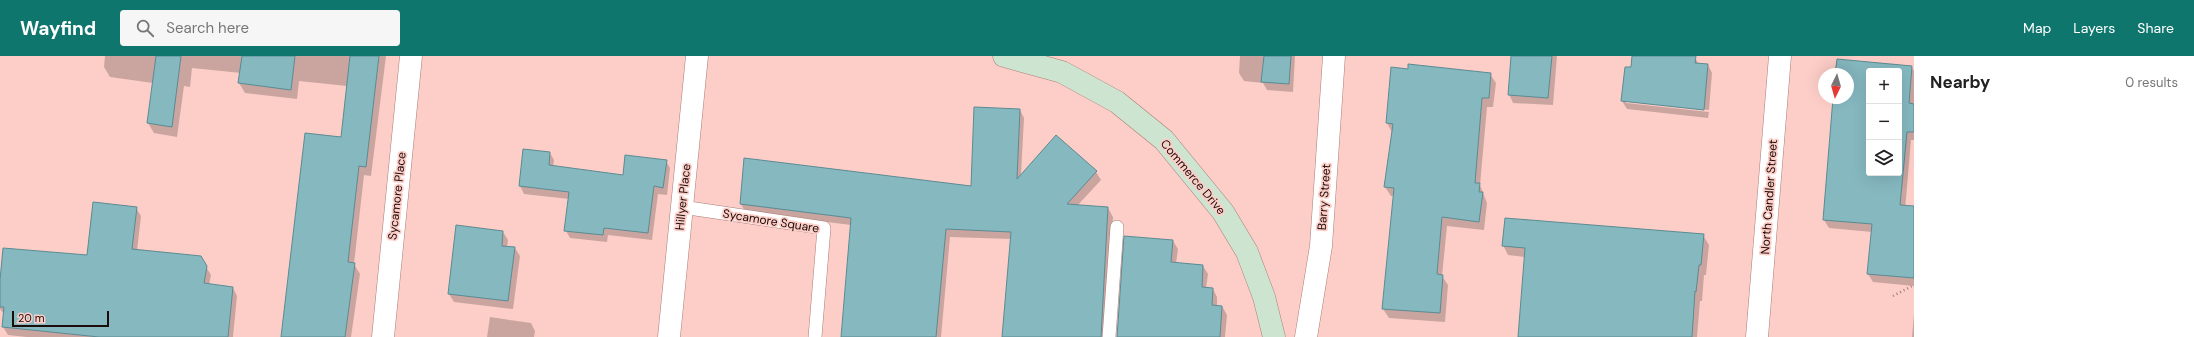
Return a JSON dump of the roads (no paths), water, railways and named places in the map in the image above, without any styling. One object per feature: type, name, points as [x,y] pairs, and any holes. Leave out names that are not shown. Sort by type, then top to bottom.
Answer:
[{"type":"main road","name":"Commerce Drive","points":[[1004,56],[1062,72],[1117,102],[1164,140],[1223,212],[1247,252],[1264,297],[1274,337]]},
{"type":"street","name":"Sycamore Place","points":[[383,337],[411,56]]},
{"type":"street","name":"Hillyer Place","points":[[669,337],[697,56]]},
{"type":"street","name":"Barry Street","points":[[1306,337],[1321,246],[1334,56]]},
{"type":"street","name":"North Candler Street","points":[[1757,337],[1780,56]]},
{"type":"lane","name":"Sycamore Square","points":[[682,207],[824,228],[815,337]]},
{"type":"lane","points":[[1109,337],[1117,227]]}]
